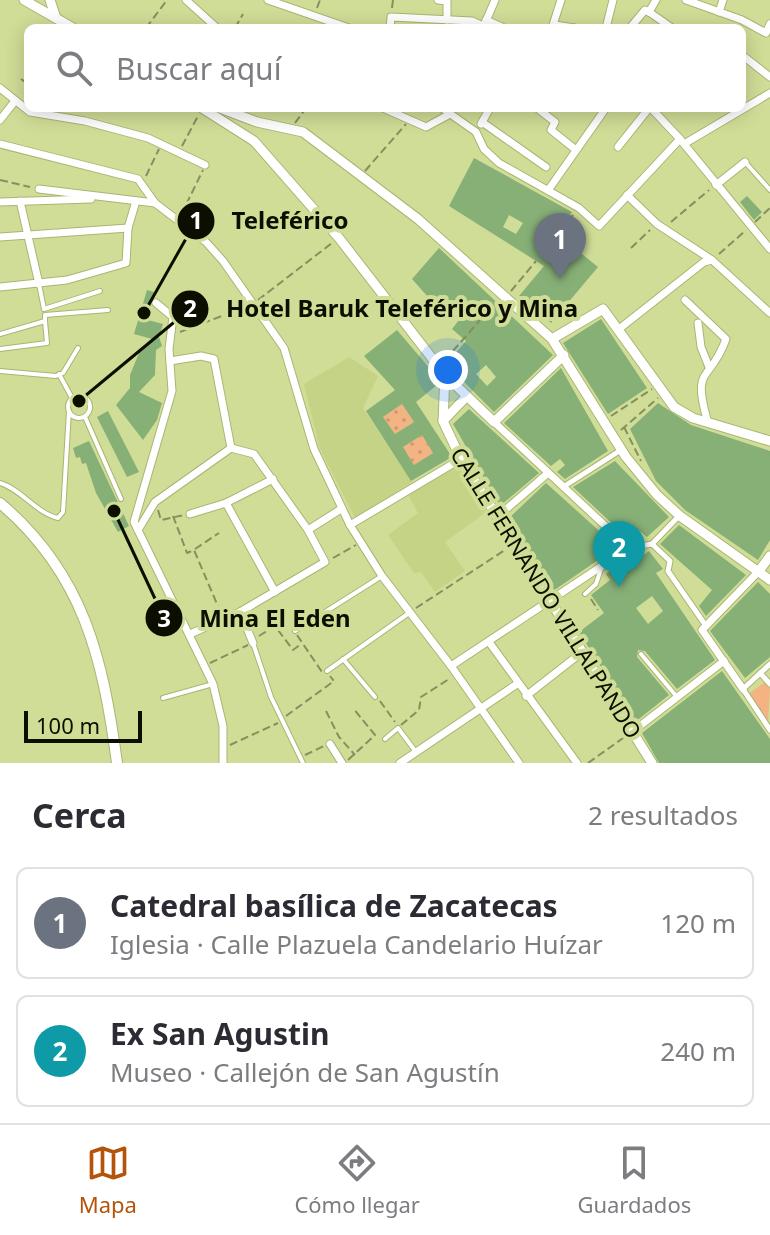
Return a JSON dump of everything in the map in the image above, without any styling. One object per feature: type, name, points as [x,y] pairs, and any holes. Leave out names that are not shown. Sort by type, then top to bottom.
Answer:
[{"type":"main road","points":[[0,503],[48,553],[80,603],[95,644],[117,763]]},
{"type":"street","points":[[24,0],[66,24]]},
{"type":"street","points":[[50,0],[56,18]]},
{"type":"street","points":[[186,0],[213,24]]},
{"type":"street","points":[[268,0],[337,24]]},
{"type":"street","points":[[438,0],[447,1],[447,20]]},
{"type":"street","points":[[484,24],[495,0]]},
{"type":"street","points":[[554,24],[561,0]]},
{"type":"street","points":[[607,24],[613,0]]},
{"type":"street","points":[[649,12],[656,0]]},
{"type":"street","points":[[686,0],[741,24]]},
{"type":"street","points":[[719,12],[723,0]]},
{"type":"street","points":[[633,24],[645,10],[666,24]]},
{"type":"street","points":[[390,24],[391,17],[477,24]]},
{"type":"street","points":[[746,26],[766,33],[770,24]]},
{"type":"street","points":[[746,58],[770,77]]},
{"type":"street","points":[[0,88],[24,107]]},
{"type":"street","points":[[746,106],[770,93]]},
{"type":"street","points":[[0,120],[15,101]]},
{"type":"street","points":[[33,112],[85,121],[161,144],[205,165]]},
{"type":"street","points":[[208,112],[254,141],[339,238],[442,371],[547,474],[629,548]]},
{"type":"street","points":[[231,112],[257,122],[292,127],[362,174],[418,219],[502,299],[552,339],[621,450],[657,495],[680,516],[770,580]]},
{"type":"street","points":[[404,112],[426,127],[450,114]]},
{"type":"street","points":[[447,112],[476,132],[484,149],[499,163],[549,189],[579,208],[599,226],[682,141],[735,112]]},
{"type":"street","points":[[476,132],[488,112]]},
{"type":"street","points":[[542,112],[555,122],[551,130],[576,150]]},
{"type":"street","points":[[549,189],[603,112]]},
{"type":"street","points":[[618,147],[650,112]]},
{"type":"street","points":[[654,112],[682,141],[770,249]]},
{"type":"street","points":[[482,122],[546,167]]},
{"type":"street","points":[[0,144],[114,172],[142,183],[163,211],[179,220],[223,261],[284,348],[314,449],[350,525],[382,576],[457,674],[519,763]]},
{"type":"street","points":[[716,185],[745,162]]},
{"type":"street","points":[[39,189],[155,203]]},
{"type":"street","points":[[627,195],[660,226],[712,260],[770,313]]},
{"type":"street","points":[[0,202],[101,198]]},
{"type":"street","points":[[20,201],[39,284]]},
{"type":"street","points":[[0,289],[67,280],[126,263],[128,228],[136,201]]},
{"type":"street","points":[[0,237],[128,228]]},
{"type":"street","points":[[619,329],[704,262],[712,260]]},
{"type":"street","points":[[685,300],[726,339],[701,377],[700,395],[708,423]]},
{"type":"street","points":[[156,303],[173,317],[170,361],[172,391],[145,490],[135,515],[138,530],[213,684],[223,726],[220,763]]},
{"type":"street","points":[[552,339],[603,309],[674,407],[708,423],[770,441]]},
{"type":"street","points":[[698,323],[701,347],[709,367]]},
{"type":"street","points":[[494,422],[564,355]]},
{"type":"street","points":[[170,361],[201,356],[214,359],[231,448]]},
{"type":"street","points":[[442,371],[443,421]]},
{"type":"street","points":[[443,421],[467,396]]},
{"type":"street","name":"CALLE FERNANDO VILLALPANDO","points":[[443,421],[461,459],[652,763]]},
{"type":"street","points":[[138,530],[155,502],[231,448],[251,451],[308,530],[325,562],[240,612],[190,634]]},
{"type":"street","points":[[562,488],[621,450]]},
{"type":"street","points":[[350,525],[461,459]]},
{"type":"street","points":[[497,517],[547,474]]},
{"type":"street","points":[[190,514],[226,503],[273,479]]},
{"type":"street","points":[[226,503],[275,592]]},
{"type":"street","points":[[308,530],[341,509]]},
{"type":"street","points":[[451,666],[549,600],[571,591],[629,548],[652,544],[680,516]]},
{"type":"street","points":[[652,544],[670,561],[668,571],[770,730]]},
{"type":"street","points":[[704,628],[770,556]]},
{"type":"street","points":[[240,612],[252,642]]},
{"type":"street","points":[[489,642],[577,763]]},
{"type":"street","points":[[526,696],[581,653]]},
{"type":"street","points":[[632,732],[724,661]]},
{"type":"street","points":[[743,689],[770,664]]},
{"type":"street","points":[[760,673],[770,684]]},
{"type":"street","points":[[404,762],[517,684]]},
{"type":"street","points":[[330,744],[343,763]]},
{"type":"lane","points":[[745,162],[770,190]]},
{"type":"lane","points":[[0,349],[47,343],[39,284]]},
{"type":"lane","points":[[44,309],[100,291]]},
{"type":"lane","points":[[0,334],[45,318],[108,310]]},
{"type":"lane","points":[[59,374],[78,348]]},
{"type":"lane","points":[[0,371],[59,374]]},
{"type":"lane","points":[[0,483],[17,491],[49,516],[58,518],[63,512],[72,398],[59,374]]},
{"type":"lane","points":[[72,398],[79,396],[88,400],[90,411],[85,417]]},
{"type":"lane","points":[[69,411],[74,417],[85,417]]},
{"type":"lane","points":[[85,417],[121,499]]},
{"type":"lane","points":[[587,594],[596,584],[601,567]]},
{"type":"lane","points":[[295,631],[382,576]]},
{"type":"lane","points":[[327,671],[409,613]]},
{"type":"lane","points":[[252,642],[281,721],[302,760]]},
{"type":"lane","points":[[641,654],[677,697]]},
{"type":"lane","points":[[343,659],[375,697]]},
{"type":"lane","points":[[163,698],[213,684]]},
{"type":"lane","points":[[385,739],[398,728],[416,752]]},
{"type":"path","points":[[149,24],[167,0]]},
{"type":"path","points":[[391,17],[393,0]]},
{"type":"path","points":[[237,24],[243,14]]},
{"type":"path","points":[[179,153],[200,112]]},
{"type":"path","points":[[292,127],[303,112]]},
{"type":"path","points":[[362,174],[411,119]]},
{"type":"path","points":[[142,183],[161,144]]},
{"type":"path","points":[[179,220],[205,165]]},
{"type":"path","points":[[0,180],[39,189]]},
{"type":"path","points":[[631,248],[716,185]]},
{"type":"path","points":[[561,229],[579,208]]},
{"type":"path","points":[[712,260],[770,208]]},
{"type":"path","points":[[174,334],[251,305],[339,238]]},
{"type":"path","points":[[442,371],[536,261]]},
{"type":"path","points":[[603,421],[659,390]]},
{"type":"path","points":[[617,434],[659,390]]},
{"type":"path","points":[[624,427],[629,437]]},
{"type":"path","points":[[161,520],[190,514]]},
{"type":"path","points":[[173,516],[187,553],[219,533]]},
{"type":"path","points":[[325,562],[361,542]]},
{"type":"path","points":[[409,613],[514,545]]},
{"type":"path","points":[[194,550],[223,620]]},
{"type":"path","points":[[587,594],[598,610]]},
{"type":"path","points":[[205,665],[252,642],[275,626],[293,650],[303,643]]},
{"type":"path","points":[[295,631],[320,673],[327,671]]},
{"type":"path","points":[[375,697],[398,728],[419,710],[421,697],[457,674]]},
{"type":"path","points":[[222,749],[281,721],[334,681]]},
{"type":"path","points":[[343,763],[375,735],[353,708]]},
{"type":"path","points":[[326,711],[339,737],[355,755]]},
{"type":"path","points":[[302,760],[339,737]]},
{"type":"path","points":[[588,763],[618,742]]},
{"type":"shaded area","points":[[349,357],[378,376],[363,408],[412,482],[355,518],[320,449],[304,384]]},
{"type":"shaded area","points":[[460,464],[488,511],[445,542],[465,571],[435,592],[421,572],[414,573],[388,535],[418,513],[408,495]]},
{"type":"green space","points":[[402,404],[414,422],[395,434],[383,417]]},
{"type":"green space","points":[[422,435],[433,453],[414,465],[403,447]]},
{"type":"green space","points":[[765,682],[770,688],[768,722],[747,695]]},
{"type":"building","points":[[474,158],[572,212],[556,233],[598,267],[551,323],[519,296],[544,266],[449,206]],"holes":[[[509,215],[523,223],[516,234],[503,227]]]},
{"type":"building","points":[[747,196],[762,212],[754,220],[740,202]]},
{"type":"building","points":[[439,248],[553,355],[494,412],[446,364],[466,341],[452,329],[459,320],[449,312],[442,321],[432,311],[436,306],[412,279]],"holes":[[[486,365],[496,377],[487,386],[476,374]]]},
{"type":"building","points":[[147,290],[154,292],[148,320],[163,324],[159,337],[162,346],[156,350],[155,375],[139,392],[162,403],[157,420],[143,440],[116,405],[130,388],[130,375],[139,353],[152,339],[134,334]]},
{"type":"building","points":[[601,319],[647,388],[608,414],[563,343]]},
{"type":"building","points":[[397,330],[437,377],[437,385],[416,402],[452,457],[411,481],[366,411],[395,390],[364,356]],"holes":[[[402,404],[414,422],[395,434],[383,417]],[[422,435],[433,453],[414,465],[403,447]]]},
{"type":"building","points":[[561,368],[608,451],[565,479],[557,472],[565,465],[560,459],[551,466],[504,423]]},
{"type":"building","points":[[658,403],[691,425],[770,451],[770,540],[758,560],[685,510],[656,481],[630,429]]},
{"type":"building","points":[[469,409],[539,473],[500,506],[453,424]]},
{"type":"building","points":[[108,411],[139,472],[127,477],[97,417]]},
{"type":"building","points":[[89,441],[129,526],[118,532],[96,493],[86,463],[82,464],[80,457],[76,458],[73,448]]},
{"type":"building","points":[[615,461],[669,517],[647,537],[630,523],[641,540],[634,542],[573,487]]},
{"type":"building","points":[[546,483],[617,547],[553,591],[508,519]]},
{"type":"building","points":[[679,525],[746,575],[706,616],[699,606],[712,590],[660,544]]},
{"type":"building","points":[[649,551],[663,569],[656,573],[715,660],[677,689],[645,651],[638,650],[637,657],[669,695],[635,722],[579,632],[604,613],[591,595],[610,580],[606,574],[610,571],[615,576]],"holes":[[[652,596],[663,611],[648,624],[636,608]]]},
{"type":"building","points":[[758,582],[770,594],[770,657],[745,678],[710,631]]},
{"type":"building","points":[[722,671],[770,739],[770,763],[659,763],[642,733]]},
{"type":"place","name":"Catedral basílica de Zacatecas","points":[[560,279]]},
{"type":"place","name":"Teleférico","points":[[144,313]]},
{"type":"place","name":"Hotel Baruk Teleférico y Mina","points":[[79,401]]},
{"type":"place","name":"Mina El Eden","points":[[114,511]]},
{"type":"place","name":"Ex San Agustin","points":[[619,587]]}]
